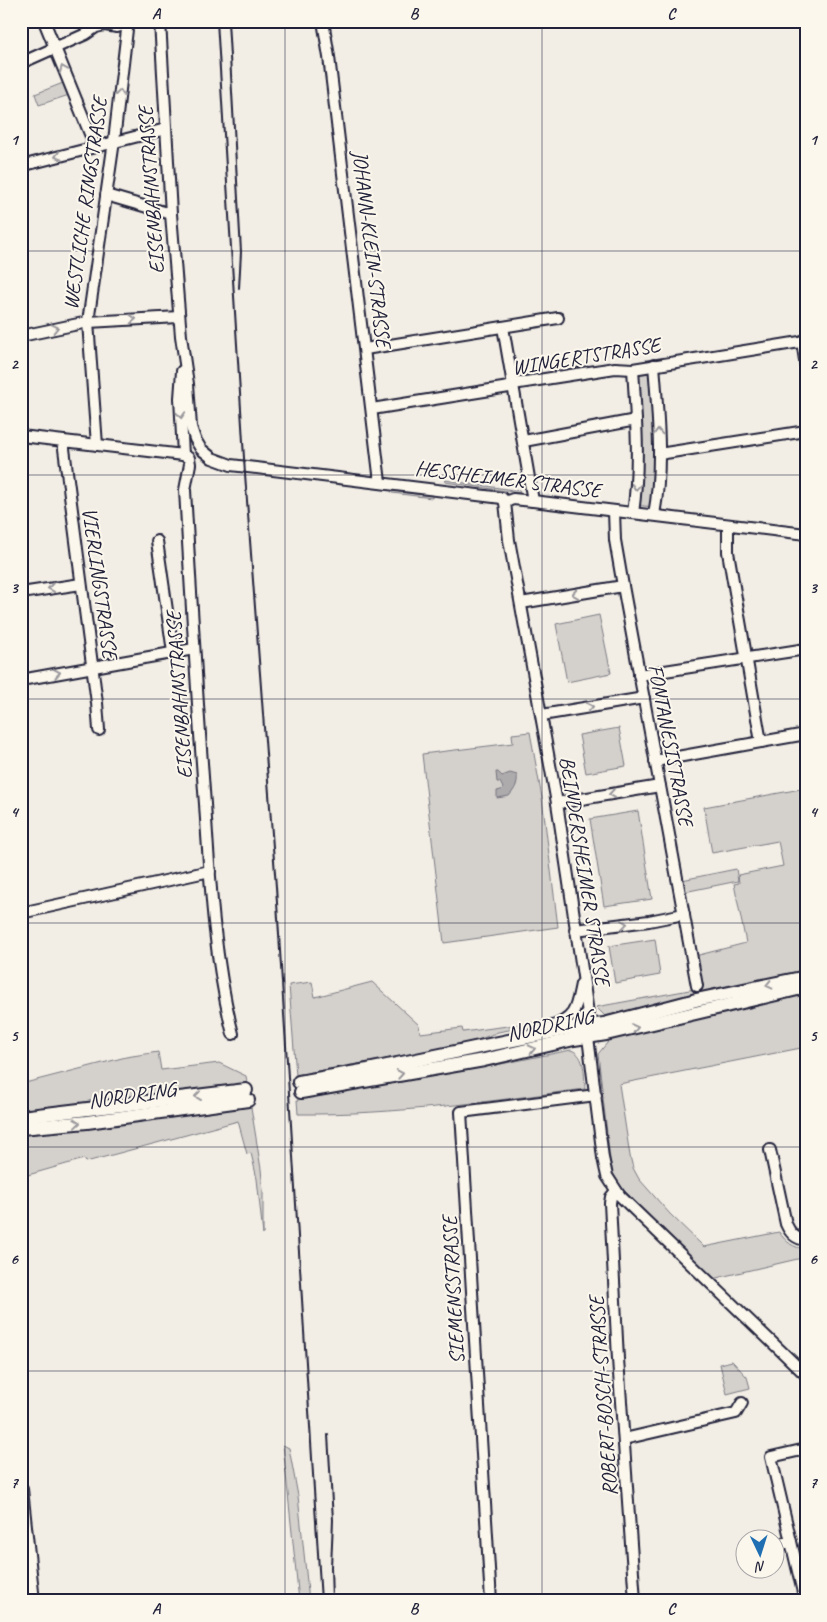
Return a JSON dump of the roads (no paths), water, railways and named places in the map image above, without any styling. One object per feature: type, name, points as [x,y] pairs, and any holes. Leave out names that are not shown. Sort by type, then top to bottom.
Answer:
[{"type":"main road","name":"NORDRING","points":[[806,977],[696,1000],[588,1032],[484,1060],[300,1087],[475,1049],[588,1032],[654,1023],[806,988]]},
{"type":"main road","name":"NORDRING","points":[[23,1126],[247,1095]]},
{"type":"main road","points":[[21,1488],[33,1601]]},
{"type":"street","points":[[44,21],[95,146]]},
{"type":"street","name":"EISENBAHNSTRASSE","points":[[160,21],[179,317],[191,427],[198,444],[207,455]]},
{"type":"street","name":"JOHANN-KLEIN-STRASSE","points":[[323,21],[330,57],[380,482]]},
{"type":"street","points":[[21,63],[55,49],[61,44],[86,34],[96,27],[116,27],[128,23]]},
{"type":"street","name":"WESTLICHE RINGSTRASSE","points":[[21,336],[88,322],[114,141],[128,23]]},
{"type":"street","points":[[21,166],[166,129]]},
{"type":"street","points":[[106,195],[171,214]]},
{"type":"street","points":[[97,445],[88,322],[179,317]]},
{"type":"street","points":[[365,349],[558,318]]},
{"type":"street","points":[[503,327],[533,501]]},
{"type":"street","points":[[804,341],[806,367]]},
{"type":"street","name":"WINGERTSTRASSE","points":[[372,409],[509,387],[513,384],[615,368],[633,369],[804,341]]},
{"type":"street","name":"EISENBAHNSTRASSE","points":[[184,355],[180,398],[183,455],[189,458],[190,464],[185,490],[210,871],[219,964],[233,1034]]},
{"type":"street","points":[[654,365],[659,454],[658,494],[654,515]]},
{"type":"street","points":[[633,369],[637,476],[633,513]]},
{"type":"street","points":[[524,441],[636,420]]},
{"type":"street","points":[[659,454],[806,431]]},
{"type":"street","points":[[21,436],[183,455]]},
{"type":"street","name":"VIERLINGSTRASSE","points":[[63,441],[99,730]]},
{"type":"street","name":"HESSHEIMER STRASSE","points":[[207,455],[220,462],[231,464],[502,498],[505,502],[512,500],[533,501],[806,534]]},
{"type":"street","name":"BEINDERSHEIMER STRASSE","points":[[505,502],[507,527],[557,802],[583,976],[605,1168],[616,1191],[806,1374]]},
{"type":"street","name":"FONTANESISTRASSE","points":[[614,510],[615,540],[623,586],[697,986]]},
{"type":"street","points":[[728,525],[728,552],[761,742]]},
{"type":"street","points":[[157,541],[172,652]]},
{"type":"street","points":[[21,592],[81,584]]},
{"type":"street","points":[[521,602],[623,586]]},
{"type":"street","points":[[21,680],[194,649]]},
{"type":"street","points":[[639,675],[806,649]]},
{"type":"street","points":[[542,715],[644,698]]},
{"type":"street","points":[[655,761],[806,734]]},
{"type":"street","points":[[557,802],[660,786]]},
{"type":"street","points":[[21,913],[210,871]]},
{"type":"street","points":[[575,930],[649,921],[684,914]]},
{"type":"street","name":"NORDRING","points":[[475,1049],[562,1024],[569,1019],[576,1007],[583,976]]},
{"type":"street","name":"SIEMENSSTRASSE","points":[[491,1601],[461,1112],[596,1095]]},
{"type":"street","points":[[770,1150],[786,1224],[789,1231],[796,1238],[806,1240]]},
{"type":"street","name":"ROBERT-BOSCH-STRASSE","points":[[616,1191],[611,1197],[610,1203],[618,1359],[636,1601]]},
{"type":"street","points":[[624,1439],[736,1413],[742,1403]]},
{"type":"street","points":[[804,1601],[771,1457],[806,1449]]},
{"type":"street","points":[[784,1543],[791,1542]]},
{"type":"railway","points":[[217,21],[245,474],[276,887],[321,1601]]},
{"type":"railway","points":[[228,21],[241,252],[239,288]]},
{"type":"railway","points":[[328,1435],[333,1520],[332,1601]]}]
